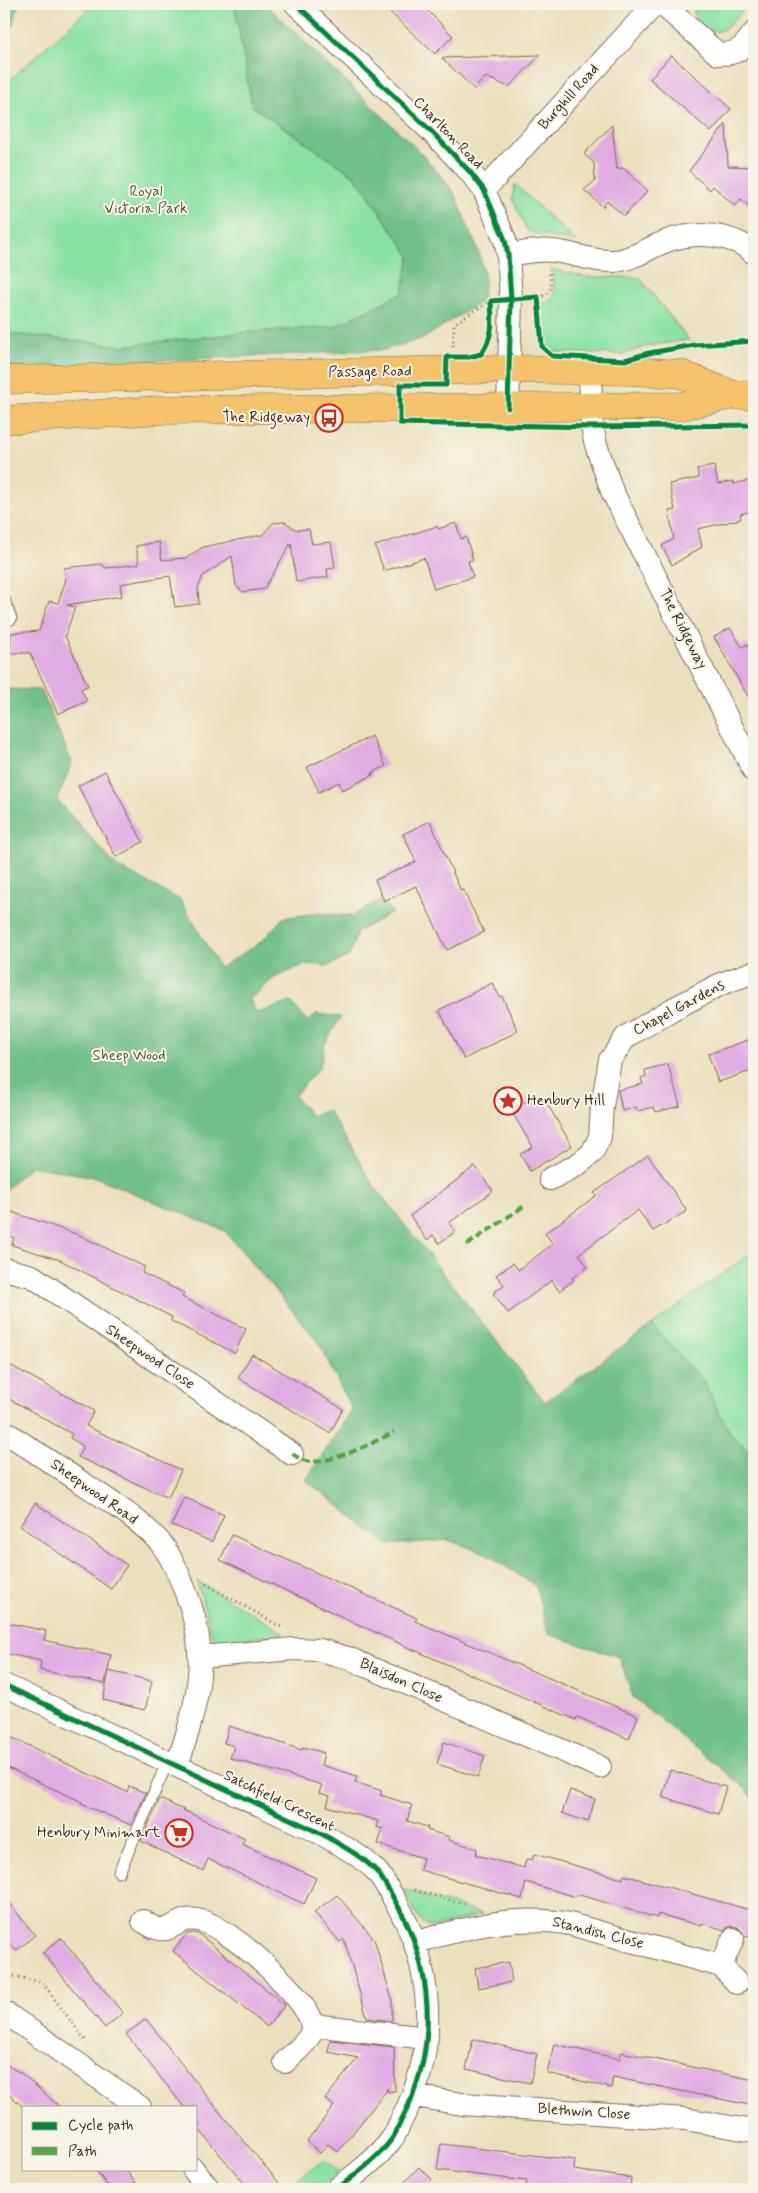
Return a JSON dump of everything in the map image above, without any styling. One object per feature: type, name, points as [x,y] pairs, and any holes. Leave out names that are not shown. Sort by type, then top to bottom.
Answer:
[{"type":"main road","name":"Passage Road","points":[[4,380],[508,369],[590,370],[681,374],[743,395]]},
{"type":"main road","name":"Passage Road","points":[[4,420],[161,410],[682,406],[743,395]]},
{"type":"street","name":"Charlton Road","points":[[296,4],[431,131],[470,172],[484,190],[505,240],[508,255],[511,299],[508,408]]},
{"type":"street","name":"Burghill Road","points":[[484,190],[655,4]]},
{"type":"street","points":[[662,4],[718,54],[740,51],[754,33]]},
{"type":"street","points":[[508,255],[541,250],[594,261],[616,261],[668,240],[695,234],[722,237],[754,253]]},
{"type":"street","name":"The Ridgeway","points":[[590,370],[593,406],[592,427],[612,492],[754,771]]},
{"type":"street","name":"Chapel Gardens","points":[[550,1179],[582,1172],[600,1137],[602,1106],[610,1060],[626,1037],[671,1010],[721,984],[754,972]]},
{"type":"street","name":"Sheepwood Close","points":[[4,1269],[32,1276],[292,1454]]},
{"type":"street","name":"Sheepwood Road","points":[[4,1431],[129,1514],[160,1542],[176,1566],[189,1599],[198,1633],[201,1657],[194,1715],[172,1763]]},
{"type":"street","name":"Blaisdon Close","points":[[201,1657],[294,1648],[320,1650],[348,1658],[596,1761]]},
{"type":"street","name":"Satchfield Crescent","points":[[4,1685],[322,1834],[353,1853],[377,1872],[406,1921],[425,1976],[426,2038],[423,2062],[414,2096],[391,2140],[366,2166],[337,2189]]},
{"type":"street","points":[[142,1921],[160,1930],[188,1918],[221,1928],[239,1941],[284,1983],[302,2006],[312,2025],[311,2034],[285,2062]]},
{"type":"street","name":"Standish Close","points":[[414,1942],[475,1926],[512,1920],[545,1919],[570,1924],[722,1966]]},
{"type":"street","points":[[733,1939],[722,1966],[737,1982]]},
{"type":"street","points":[[4,2012],[139,2106]]},
{"type":"street","points":[[312,2025],[426,2038]]},
{"type":"street","name":"Blethwin Close","points":[[414,2096],[462,2104],[685,2119],[754,2131]]},
{"type":"street","points":[[194,2170],[210,2189]]},
{"type":"lane","points":[[4,600],[11,619]]},
{"type":"lane","points":[[119,1872],[172,1763]]},
{"type":"path","points":[[538,297],[546,296],[551,287],[550,276],[541,250]]},
{"type":"path","points":[[453,349],[454,325],[491,301]]},
{"type":"path","points":[[679,348],[754,341]]},
{"type":"path","points":[[176,1566],[286,1630]]},
{"type":"path","points":[[384,1883],[475,1907]]},
{"type":"path","points":[[4,1974],[42,1982],[89,2045],[80,2065]]},
{"type":"green space","points":[[4,4],[18,6],[4,56]]},
{"type":"green space","name":"Royal Victoria Park","points":[[94,4],[230,4],[235,8],[252,106],[355,176],[410,256],[402,293],[334,327],[250,332],[122,346],[4,333],[4,85]]},
{"type":"green space","points":[[230,4],[265,4],[417,149],[453,190],[479,253],[485,279],[482,301],[424,338],[383,350],[4,368],[4,333],[122,346],[250,332],[334,327],[402,293],[410,256],[355,176],[252,106],[235,8]]},
{"type":"green space","points":[[694,4],[748,4],[731,24],[719,31],[713,32],[705,29],[695,20]]},
{"type":"green space","points":[[515,184],[576,242],[527,230],[512,198]]},
{"type":"green space","points":[[551,269],[586,277],[639,277],[689,340],[647,346],[623,354],[563,353],[553,351],[543,340],[542,303],[554,298],[554,282]]},
{"type":"green space","name":"Sheep Wood","points":[[4,689],[41,690],[72,763],[57,800],[116,866],[180,900],[220,968],[261,942],[283,918],[318,913],[352,916],[381,900],[393,912],[357,932],[349,956],[328,966],[306,964],[274,978],[250,999],[256,1013],[291,1002],[307,1021],[317,1014],[341,1017],[325,1043],[320,1067],[294,1096],[311,1116],[328,1110],[374,1186],[545,1402],[652,1325],[703,1381],[731,1435],[754,1455],[754,1801],[746,1789],[633,1697],[619,1657],[548,1634],[536,1586],[485,1553],[447,1540],[388,1545],[306,1480],[352,1410],[318,1341],[225,1231],[95,1177],[31,1166],[4,1191]]},
{"type":"green space","points":[[754,1251],[754,1455],[731,1435],[703,1381],[652,1325]]},
{"type":"green space","points":[[197,1581],[284,1633],[225,1642],[215,1640],[211,1633]]},
{"type":"green space","points":[[406,1890],[482,1914],[435,1927],[429,1926],[419,1919]]},
{"type":"green space","points":[[324,2160],[339,2172],[317,2189],[284,2189]]},
{"type":"building","points":[[381,4],[421,4],[453,36],[435,54]]},
{"type":"building","points":[[540,55],[509,87],[486,77],[474,89],[442,58]]},
{"type":"building","points":[[671,55],[731,109],[711,132],[650,79]]},
{"type":"building","points":[[726,124],[728,166],[754,167],[754,211],[741,199],[735,206],[713,186],[710,190],[689,171]]},
{"type":"building","points":[[612,125],[617,169],[623,168],[648,191],[624,216],[607,201],[603,207],[584,190],[595,181],[594,163],[584,154]]},
{"type":"building","points":[[714,466],[718,484],[733,481],[734,484],[754,479],[754,511],[740,514],[741,519],[698,529],[702,547],[672,565],[662,546],[674,539],[669,511],[675,510],[669,484],[699,478],[697,469]]},
{"type":"building","points":[[285,522],[296,530],[309,529],[312,544],[331,542],[335,568],[327,569],[328,577],[296,582],[291,543],[264,589],[243,592],[236,586],[232,556],[203,576],[198,588],[199,604],[175,607],[170,576],[120,584],[122,596],[67,605],[75,607],[65,636],[88,686],[81,689],[87,701],[58,714],[30,653],[10,653],[11,633],[39,631],[49,601],[58,603],[66,579],[64,568],[101,564],[106,568],[139,564],[136,546],[159,542],[162,560],[186,558],[203,547],[262,535],[273,523]]},
{"type":"building","points":[[456,523],[461,539],[466,537],[473,560],[468,561],[473,577],[434,589],[424,558],[384,571],[375,546],[437,526],[438,529]]},
{"type":"building","points":[[730,628],[742,647],[747,644],[754,656],[754,707],[714,637]]},
{"type":"building","points":[[372,736],[386,766],[372,773],[373,775],[342,790],[339,782],[319,792],[307,767]]},
{"type":"building","points":[[105,771],[143,842],[116,857],[78,786]]},
{"type":"building","points":[[430,821],[461,891],[463,890],[484,932],[447,950],[416,886],[384,901],[375,880],[416,862],[403,834]]},
{"type":"building","points":[[492,983],[500,997],[502,996],[518,1031],[464,1059],[439,1010]]},
{"type":"building","points":[[754,1038],[754,1070],[718,1082],[708,1054]]},
{"type":"building","points":[[668,1064],[680,1106],[656,1112],[654,1107],[637,1111],[636,1107],[622,1111],[618,1090],[643,1084],[641,1078],[646,1076],[645,1070]]},
{"type":"building","points":[[535,1096],[539,1103],[545,1100],[572,1146],[530,1171],[520,1154],[533,1147],[511,1111]]},
{"type":"building","points":[[648,1155],[687,1211],[653,1231],[638,1210],[579,1254],[588,1267],[572,1278],[574,1280],[559,1291],[552,1280],[508,1313],[493,1293],[504,1285],[496,1275],[513,1263],[518,1270],[553,1244],[545,1233],[596,1196],[594,1193]]},
{"type":"building","points":[[475,1166],[493,1191],[449,1223],[455,1232],[439,1243],[433,1235],[427,1240],[410,1216]]},
{"type":"building","points":[[12,1212],[79,1235],[145,1267],[142,1273],[184,1293],[182,1297],[246,1329],[235,1353],[171,1321],[172,1317],[60,1260],[12,1245],[14,1238],[4,1234]]},
{"type":"building","points":[[252,1354],[343,1409],[330,1433],[238,1378]]},
{"type":"building","points":[[4,1362],[94,1411],[86,1426],[181,1470],[168,1498],[78,1457],[83,1446],[70,1438],[72,1434],[4,1396]]},
{"type":"building","points":[[184,1497],[224,1515],[212,1542],[172,1525]]},
{"type":"building","points":[[35,1503],[127,1565],[111,1589],[20,1526]]},
{"type":"building","points":[[232,1535],[417,1618],[415,1621],[638,1716],[629,1739],[577,1717],[576,1720],[407,1647],[220,1560]]},
{"type":"building","points":[[4,1622],[46,1631],[44,1640],[111,1655],[105,1684],[40,1670],[41,1661],[4,1653]]},
{"type":"building","points":[[109,1671],[152,1681],[145,1710],[103,1700]]},
{"type":"building","points":[[229,1726],[302,1750],[303,1747],[324,1753],[321,1765],[357,1776],[355,1782],[382,1791],[380,1795],[412,1805],[407,1821],[428,1827],[427,1830],[450,1837],[449,1840],[477,1849],[476,1855],[524,1868],[526,1859],[532,1860],[534,1854],[623,1879],[624,1875],[754,1911],[754,1938],[745,1936],[738,1927],[731,1926],[724,1930],[702,1923],[701,1926],[658,1914],[657,1918],[577,1894],[576,1897],[526,1882],[522,1899],[420,1870],[423,1858],[378,1844],[383,1829],[376,1827],[378,1821],[327,1806],[330,1796],[319,1793],[322,1785],[230,1758],[234,1746],[224,1743]]},
{"type":"building","points":[[4,1734],[127,1792],[129,1786],[146,1793],[131,1825],[81,1804],[82,1802],[4,1766]]},
{"type":"building","points":[[444,1742],[485,1756],[478,1777],[437,1764]]},
{"type":"building","points":[[670,1770],[726,1787],[718,1814],[662,1797]]},
{"type":"building","points":[[570,1790],[595,1799],[588,1822],[562,1813]]},
{"type":"building","points":[[160,1799],[245,1839],[242,1844],[316,1878],[304,1904],[208,1859],[203,1871],[141,1841]]},
{"type":"building","points":[[337,1895],[374,1939],[392,1999],[392,2021],[367,2018],[344,1939],[340,1942],[314,1912]]},
{"type":"building","points":[[4,1897],[35,1935],[16,1951],[4,1936]]},
{"type":"building","points":[[187,1934],[199,1934],[285,2005],[267,2027],[173,1951]]},
{"type":"building","points":[[61,1938],[123,2013],[105,2028],[43,1953]]},
{"type":"building","points":[[509,1962],[512,1982],[478,1988],[475,1968]]},
{"type":"building","points":[[146,2019],[284,2189],[249,2189],[198,2128],[200,2125],[198,2123],[198,2106],[183,2106],[126,2034]]},
{"type":"building","points":[[473,2039],[537,2054],[530,2083],[466,2069]]},
{"type":"building","points":[[330,2040],[394,2047],[395,2091],[388,2092],[387,2088],[338,2152],[328,2144],[320,2153],[307,2141],[334,2106],[325,2099],[358,2058],[328,2052]]},
{"type":"building","points":[[554,2044],[620,2059],[621,2052],[754,2080],[754,2106],[613,2077],[611,2088],[547,2073]]},
{"type":"building","points":[[4,2063],[22,2074],[59,2106],[22,2106],[4,2090]]},
{"type":"building","points":[[441,2144],[575,2160],[574,2170],[631,2178],[630,2189],[541,2189],[526,2187],[527,2181],[437,2170]]},
{"type":"building","points":[[419,2167],[432,2179],[422,2189],[398,2189]]},
{"type":"building","points":[[96,2170],[126,2170],[140,2189],[110,2189]]},
{"type":"marked path","points":[[467,1245],[524,1206]]},
{"type":"marked path","points":[[292,1454],[306,1461],[326,1460],[351,1452],[394,1432]]},
{"type":"cycle path","points":[[296,4],[431,131],[470,172],[484,190],[505,240],[508,255],[511,299],[508,408]]},
{"type":"cycle path","points":[[754,341],[694,345],[649,353],[625,360],[552,356],[542,347],[538,297],[491,301],[492,322],[490,335],[481,354],[469,357],[447,357],[446,385],[400,385],[400,423],[592,427],[754,425]]},
{"type":"cycle path","points":[[4,1685],[322,1834],[365,1861],[382,1879],[407,1925],[417,1951],[424,1979],[427,2035],[415,2090],[394,2135],[372,2160],[337,2189]]},
{"type":"place","name":"The Ridgeway","points":[[329,418]]},
{"type":"place","name":"Henbury Hill","points":[[508,1101]]},
{"type":"place","name":"Henbury Minimart","points":[[179,1833]]}]
